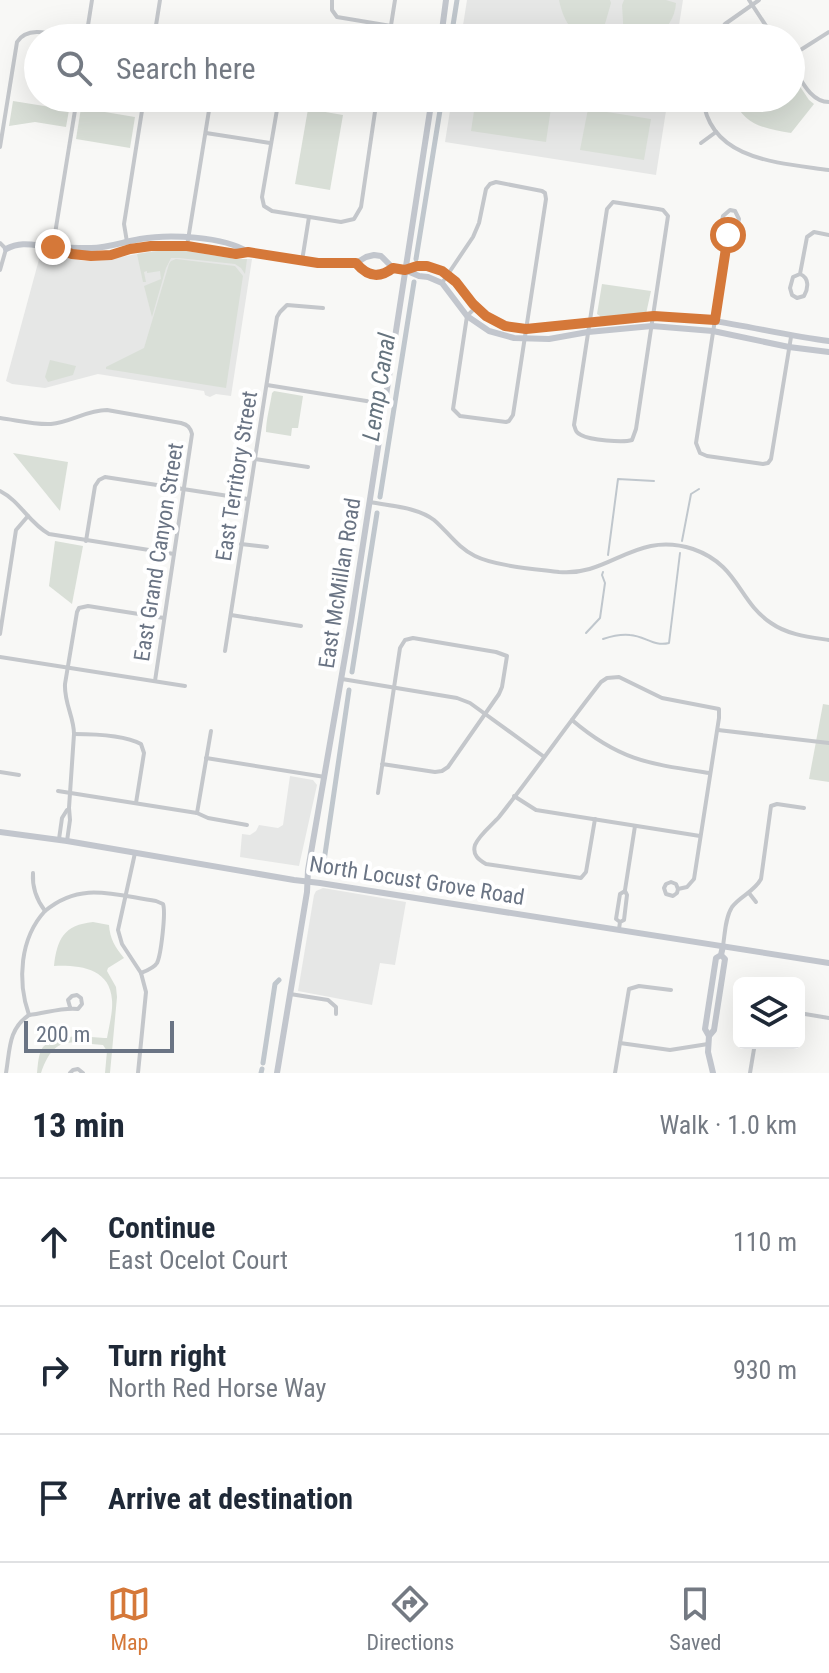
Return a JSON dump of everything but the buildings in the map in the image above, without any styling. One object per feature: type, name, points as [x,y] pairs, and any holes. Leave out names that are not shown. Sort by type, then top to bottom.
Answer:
[{"type":"main road","points":[[443,24],[446,0]]},
{"type":"main road","name":"East McMillan Road","points":[[277,1073],[430,112]]},
{"type":"main road","points":[[6,249],[28,243],[81,256],[101,256],[155,237],[188,238],[238,246],[248,252]]},
{"type":"main road","points":[[128,246],[187,246],[324,263],[356,263],[366,257],[381,256],[393,268],[442,283],[467,316],[489,331],[525,340],[652,326],[713,331],[829,352]]},
{"type":"main road","points":[[356,263],[366,273],[376,276],[393,268]]},
{"type":"main road","points":[[405,270],[427,266],[448,275],[476,307],[496,322],[511,328],[654,316],[715,320],[791,337],[829,341]]},
{"type":"main road","name":"North Locust Grove Road","points":[[0,832],[307,882],[619,926],[829,963]]},
{"type":"main road","points":[[713,1073],[705,1029],[716,958],[721,955],[723,946]]},
{"type":"street","points":[[88,24],[92,0]]},
{"type":"street","points":[[156,24],[160,0]]},
{"type":"street","points":[[332,0],[334,14],[341,18],[378,24]]},
{"type":"street","points":[[391,24],[395,0]]},
{"type":"street","points":[[725,24],[751,2],[759,0]]},
{"type":"street","points":[[751,2],[765,24]]},
{"type":"street","points":[[805,47],[829,32]]},
{"type":"street","points":[[0,147],[17,42],[24,34]]},
{"type":"street","points":[[805,84],[819,102],[828,103]]},
{"type":"street","points":[[53,247],[75,112]]},
{"type":"street","points":[[128,246],[124,224],[142,112]]},
{"type":"street","points":[[187,246],[209,112]]},
{"type":"street","points":[[277,112],[262,197],[264,206],[272,211],[341,222],[354,219],[361,207],[375,112]]},
{"type":"street","points":[[705,112],[716,132],[732,147],[751,157],[829,170]]},
{"type":"street","points":[[701,143],[716,132]]},
{"type":"street","points":[[206,133],[271,143]]},
{"type":"street","points":[[442,283],[473,237],[490,184],[496,182],[545,193],[513,415],[503,423],[460,416],[454,412],[452,405],[467,316],[476,307]]},
{"type":"street","points":[[613,202],[666,213],[668,221],[654,316],[632,440],[624,442],[582,436],[574,425],[607,209],[613,202]]},
{"type":"street","points":[[730,210],[735,211],[739,219],[736,231],[728,235],[723,232],[722,221],[730,210]]},
{"type":"street","points":[[302,261],[309,217]]},
{"type":"street","points":[[800,274],[805,242],[810,234],[829,235]]},
{"type":"street","points":[[728,235],[696,443],[700,453],[763,464],[773,457],[791,337]]},
{"type":"street","points":[[0,243],[6,249],[0,270]]},
{"type":"street","points":[[800,274],[807,284],[804,296],[797,298],[790,288],[793,277],[800,274]]},
{"type":"street","name":"East Territory Street","points":[[225,651],[277,317],[283,308],[293,304],[323,308]]},
{"type":"street","points":[[267,385],[385,404]]},
{"type":"street","name":"East Grand Canyon Street","points":[[0,418],[49,424],[95,410],[107,410],[181,423],[190,428],[192,434],[155,681]]},
{"type":"street","points":[[255,459],[308,467]]},
{"type":"street","points":[[86,541],[95,486],[99,480],[108,477],[248,499]]},
{"type":"street","points":[[0,491],[15,500],[37,526],[49,534],[174,554]]},
{"type":"street","points":[[370,502],[427,516],[464,550],[484,559],[556,571],[583,571],[646,546],[669,544],[686,547],[707,555],[723,566],[756,609],[772,624],[795,634],[829,640]]},
{"type":"street","points":[[0,634],[2,603],[16,530],[28,516]]},
{"type":"street","points":[[241,544],[267,547]]},
{"type":"street","points":[[67,841],[74,725],[64,695],[75,615],[79,608],[88,606],[164,618]]},
{"type":"street","points":[[231,615],[301,626]]},
{"type":"street","points":[[378,793],[382,764],[400,648],[405,640],[413,638],[507,656],[502,687],[448,767],[435,772],[382,764]]},
{"type":"street","points":[[0,657],[185,686]]},
{"type":"street","points":[[595,819],[584,877],[577,879],[486,864],[476,856],[478,840],[499,817],[601,682],[619,677],[662,698],[719,709],[694,879],[687,887],[678,889]]},
{"type":"street","points":[[342,679],[457,698],[470,703],[544,757]]},
{"type":"street","points":[[572,720],[598,742],[618,753],[646,763],[710,773]]},
{"type":"street","points":[[718,730],[829,743]]},
{"type":"street","points":[[197,813],[211,731]]},
{"type":"street","points":[[74,734],[135,740],[141,744],[144,753],[136,803]]},
{"type":"street","points":[[206,758],[325,777]]},
{"type":"street","points":[[0,772],[19,775]]},
{"type":"street","points":[[58,791],[197,813],[247,825]]},
{"type":"street","points":[[514,796],[536,810],[700,836]]},
{"type":"street","points":[[723,946],[731,908],[761,879],[771,806],[804,808]]},
{"type":"street","points":[[59,840],[62,818],[69,808]]},
{"type":"street","points":[[619,926],[624,920],[635,826]]},
{"type":"street","points":[[135,853],[119,924],[119,937],[146,987],[138,1073]]},
{"type":"street","points":[[33,873],[34,888],[45,911]]},
{"type":"street","points":[[29,1015],[22,987],[31,930],[45,911],[63,898],[83,892],[163,904],[165,914],[158,961],[153,968],[141,973]]},
{"type":"street","points":[[749,893],[756,902]]},
{"type":"street","points":[[615,1073],[628,993],[632,986],[671,990]]},
{"type":"street","points":[[290,994],[328,1000],[336,1007],[336,1014]]},
{"type":"street","points":[[6,1073],[16,1025],[29,1015],[70,1007]]},
{"type":"street","points":[[805,1014],[829,1018]]},
{"type":"street","points":[[620,1043],[670,1050],[708,1040]]},
{"type":"street","points":[[750,1073],[754,1049]]},
{"type":"street","points":[[70,1073],[75,1069],[83,1073]]},
{"type":"shaded area","points":[[467,0],[683,0],[679,24],[463,24]]},
{"type":"shaded area","points":[[559,0],[610,0],[605,24],[569,24]]},
{"type":"shaded area","points":[[624,0],[666,0],[676,3],[669,24],[623,24]]},
{"type":"shaded area","points":[[805,94],[814,104],[791,133],[756,124],[742,112],[805,112]]},
{"type":"shaded area","points":[[13,101],[24,103],[24,112],[69,112],[66,127],[35,122],[9,126]]},
{"type":"shaded area","points":[[80,112],[135,117],[130,148],[76,139]]},
{"type":"shaded area","points":[[307,112],[343,115],[330,190],[295,184]]},
{"type":"shaded area","points":[[450,112],[666,112],[656,175],[445,142]]},
{"type":"shaded area","points":[[474,112],[550,112],[546,142],[471,131]]},
{"type":"shaded area","points":[[587,112],[651,119],[644,160],[580,150]]},
{"type":"shaded area","points":[[158,250],[252,259],[231,396],[216,394],[210,397],[204,391],[98,374],[45,388],[6,381],[41,252],[84,261]]},
{"type":"shaded area","points":[[186,251],[247,259],[245,274],[235,264],[171,258],[152,317],[144,286],[161,279],[160,271],[144,272],[146,282],[143,282],[137,254]]},
{"type":"shaded area","points":[[176,259],[235,266],[243,276],[226,388],[106,369],[144,348],[169,264]]},
{"type":"shaded area","points":[[602,284],[651,291],[646,314],[600,319],[597,314]]},
{"type":"shaded area","points":[[50,360],[76,366],[73,375],[48,382],[45,377]]},
{"type":"shaded area","points":[[274,391],[303,396],[298,428],[292,428],[291,436],[266,432]]},
{"type":"shaded area","points":[[13,453],[68,462],[60,511]]},
{"type":"shaded area","points":[[55,541],[83,546],[72,604],[49,586]]},
{"type":"shaded area","points":[[823,704],[829,705],[829,782],[809,779]]},
{"type":"shaded area","points":[[290,776],[313,780],[317,785],[299,866],[240,857],[242,834],[250,835],[259,825],[278,828],[283,825]]},
{"type":"shaded area","points":[[323,888],[406,902],[395,965],[380,963],[372,1005],[298,991],[314,895]]},
{"type":"shaded area","points":[[93,922],[109,925],[110,935],[124,958],[107,971],[116,987],[117,997],[110,1073],[105,1073],[107,1051],[103,1045],[72,1043],[51,1052],[41,1073],[37,1073],[40,1053],[49,1042],[74,1036],[107,1038],[112,1005],[106,981],[83,968],[54,966],[57,948],[64,935],[75,926]]},
{"type":"waterway","name":"Lemp Canal","points":[[453,24],[457,0]]},
{"type":"waterway","name":"Lemp Canal","points":[[416,259],[440,112]]},
{"type":"waterway","name":"Lemp Canal","points":[[380,497],[414,282]]},
{"type":"waterway","points":[[608,555],[618,479],[654,481]]},
{"type":"waterway","points":[[682,541],[691,494],[699,489]]},
{"type":"waterway","name":"Lemp Canal","points":[[352,672],[377,513]]},
{"type":"waterway","points":[[603,639],[627,635],[659,644],[669,643],[680,553]]},
{"type":"waterway","points":[[586,633],[600,618],[605,583],[603,572]]},
{"type":"waterway","name":"Lemp Canal","points":[[323,868],[349,690]]},
{"type":"waterway","points":[[263,1063],[275,984],[279,980]]},
{"type":"waterway","points":[[261,1073],[262,1069]]},
{"type":"route","points":[[53,247],[72,254],[91,256],[151,246],[187,246],[318,263],[356,263],[366,273],[376,276],[393,268],[432,267],[451,277],[490,319],[511,328],[535,329],[630,317],[715,320],[728,235]]}]
